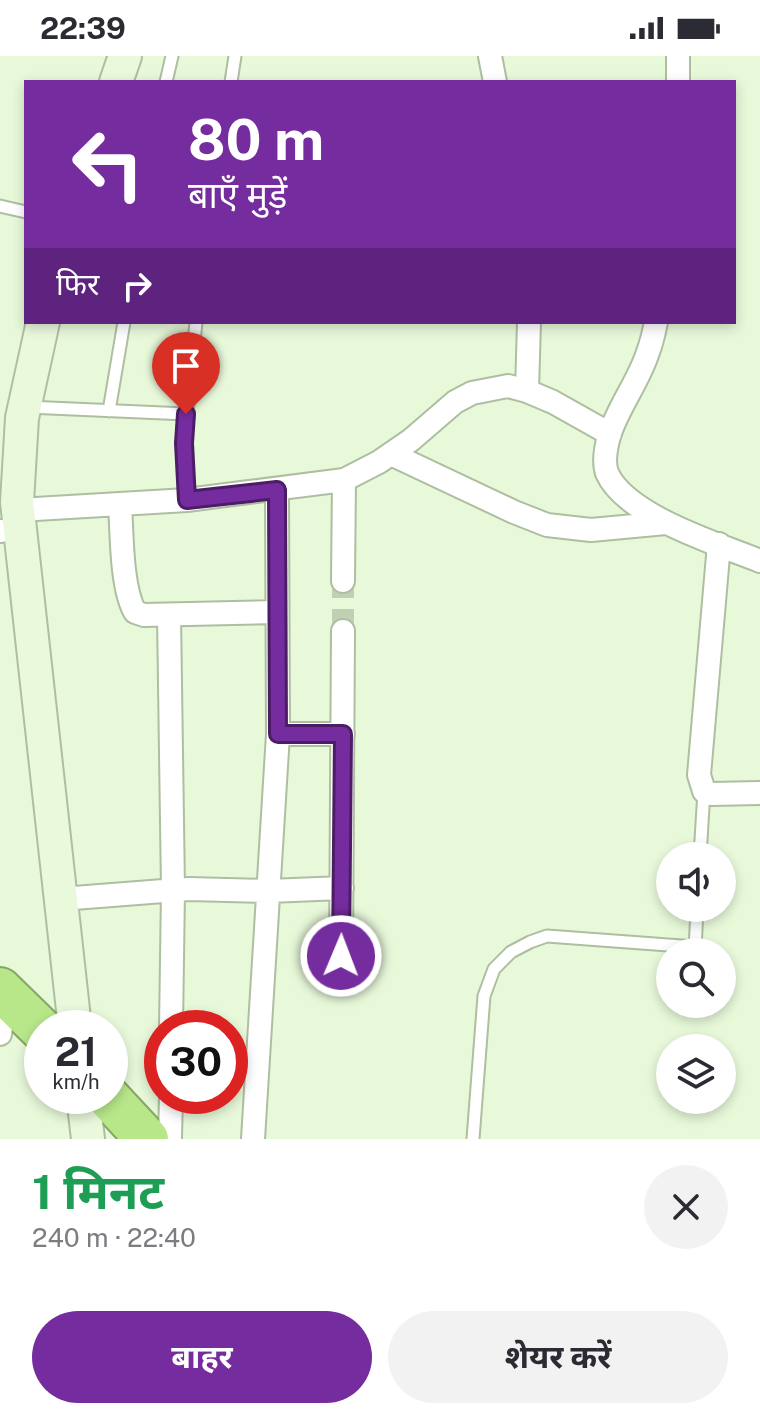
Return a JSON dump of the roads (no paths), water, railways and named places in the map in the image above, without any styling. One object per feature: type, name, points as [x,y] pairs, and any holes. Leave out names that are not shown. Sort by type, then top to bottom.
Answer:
[{"type":"highway","points":[[2,1006],[24,1019]]},
{"type":"highway","points":[[124,1114],[147,1139]]},
{"type":"main road","points":[[117,80],[125,56]]},
{"type":"main road","points":[[42,324],[16,415],[7,521],[61,899],[73,1010]]},
{"type":"main road","points":[[85,1114],[88,1139]]},
{"type":"street","points":[[490,56],[495,80]]},
{"type":"street","points":[[678,56],[678,80]]},
{"type":"street","points":[[527,391],[529,324]]},
{"type":"street","points":[[655,324],[648,353],[610,434],[607,471],[618,489],[640,508],[666,523],[760,561]]},
{"type":"street","points":[[7,521],[120,504],[187,500],[344,480],[411,440],[455,402],[472,393],[508,386],[553,402],[610,434]]},
{"type":"street","points":[[391,454],[547,525],[591,530],[666,523]]},
{"type":"street","points":[[343,581],[344,480]]},
{"type":"street","points":[[253,1139],[278,734],[277,490]]},
{"type":"street","points":[[120,504],[126,585],[135,612],[144,615],[277,612]]},
{"type":"street","points":[[719,544],[699,775],[704,791],[711,794],[760,793]]},
{"type":"street","points":[[169,615],[173,890],[171,1010]]},
{"type":"street","points":[[341,956],[343,631]]},
{"type":"street","points":[[278,734],[343,734]]},
{"type":"street","points":[[61,899],[173,890],[342,888]]},
{"type":"street","points":[[170,1139],[171,1114]]},
{"type":"lane","points":[[166,80],[172,56]]},
{"type":"lane","points":[[231,80],[235,56]]},
{"type":"lane","points":[[0,206],[24,212]]},
{"type":"lane","points":[[109,411],[124,324]]},
{"type":"lane","points":[[187,500],[184,443],[196,324]]},
{"type":"lane","points":[[16,415],[109,411],[186,414]]},
{"type":"lane","points":[[701,842],[704,791]]},
{"type":"lane","points":[[473,1139],[484,996],[494,969],[511,952],[547,936],[656,946]]},
{"type":"tunnel","points":[[343,581],[343,631]]}]
